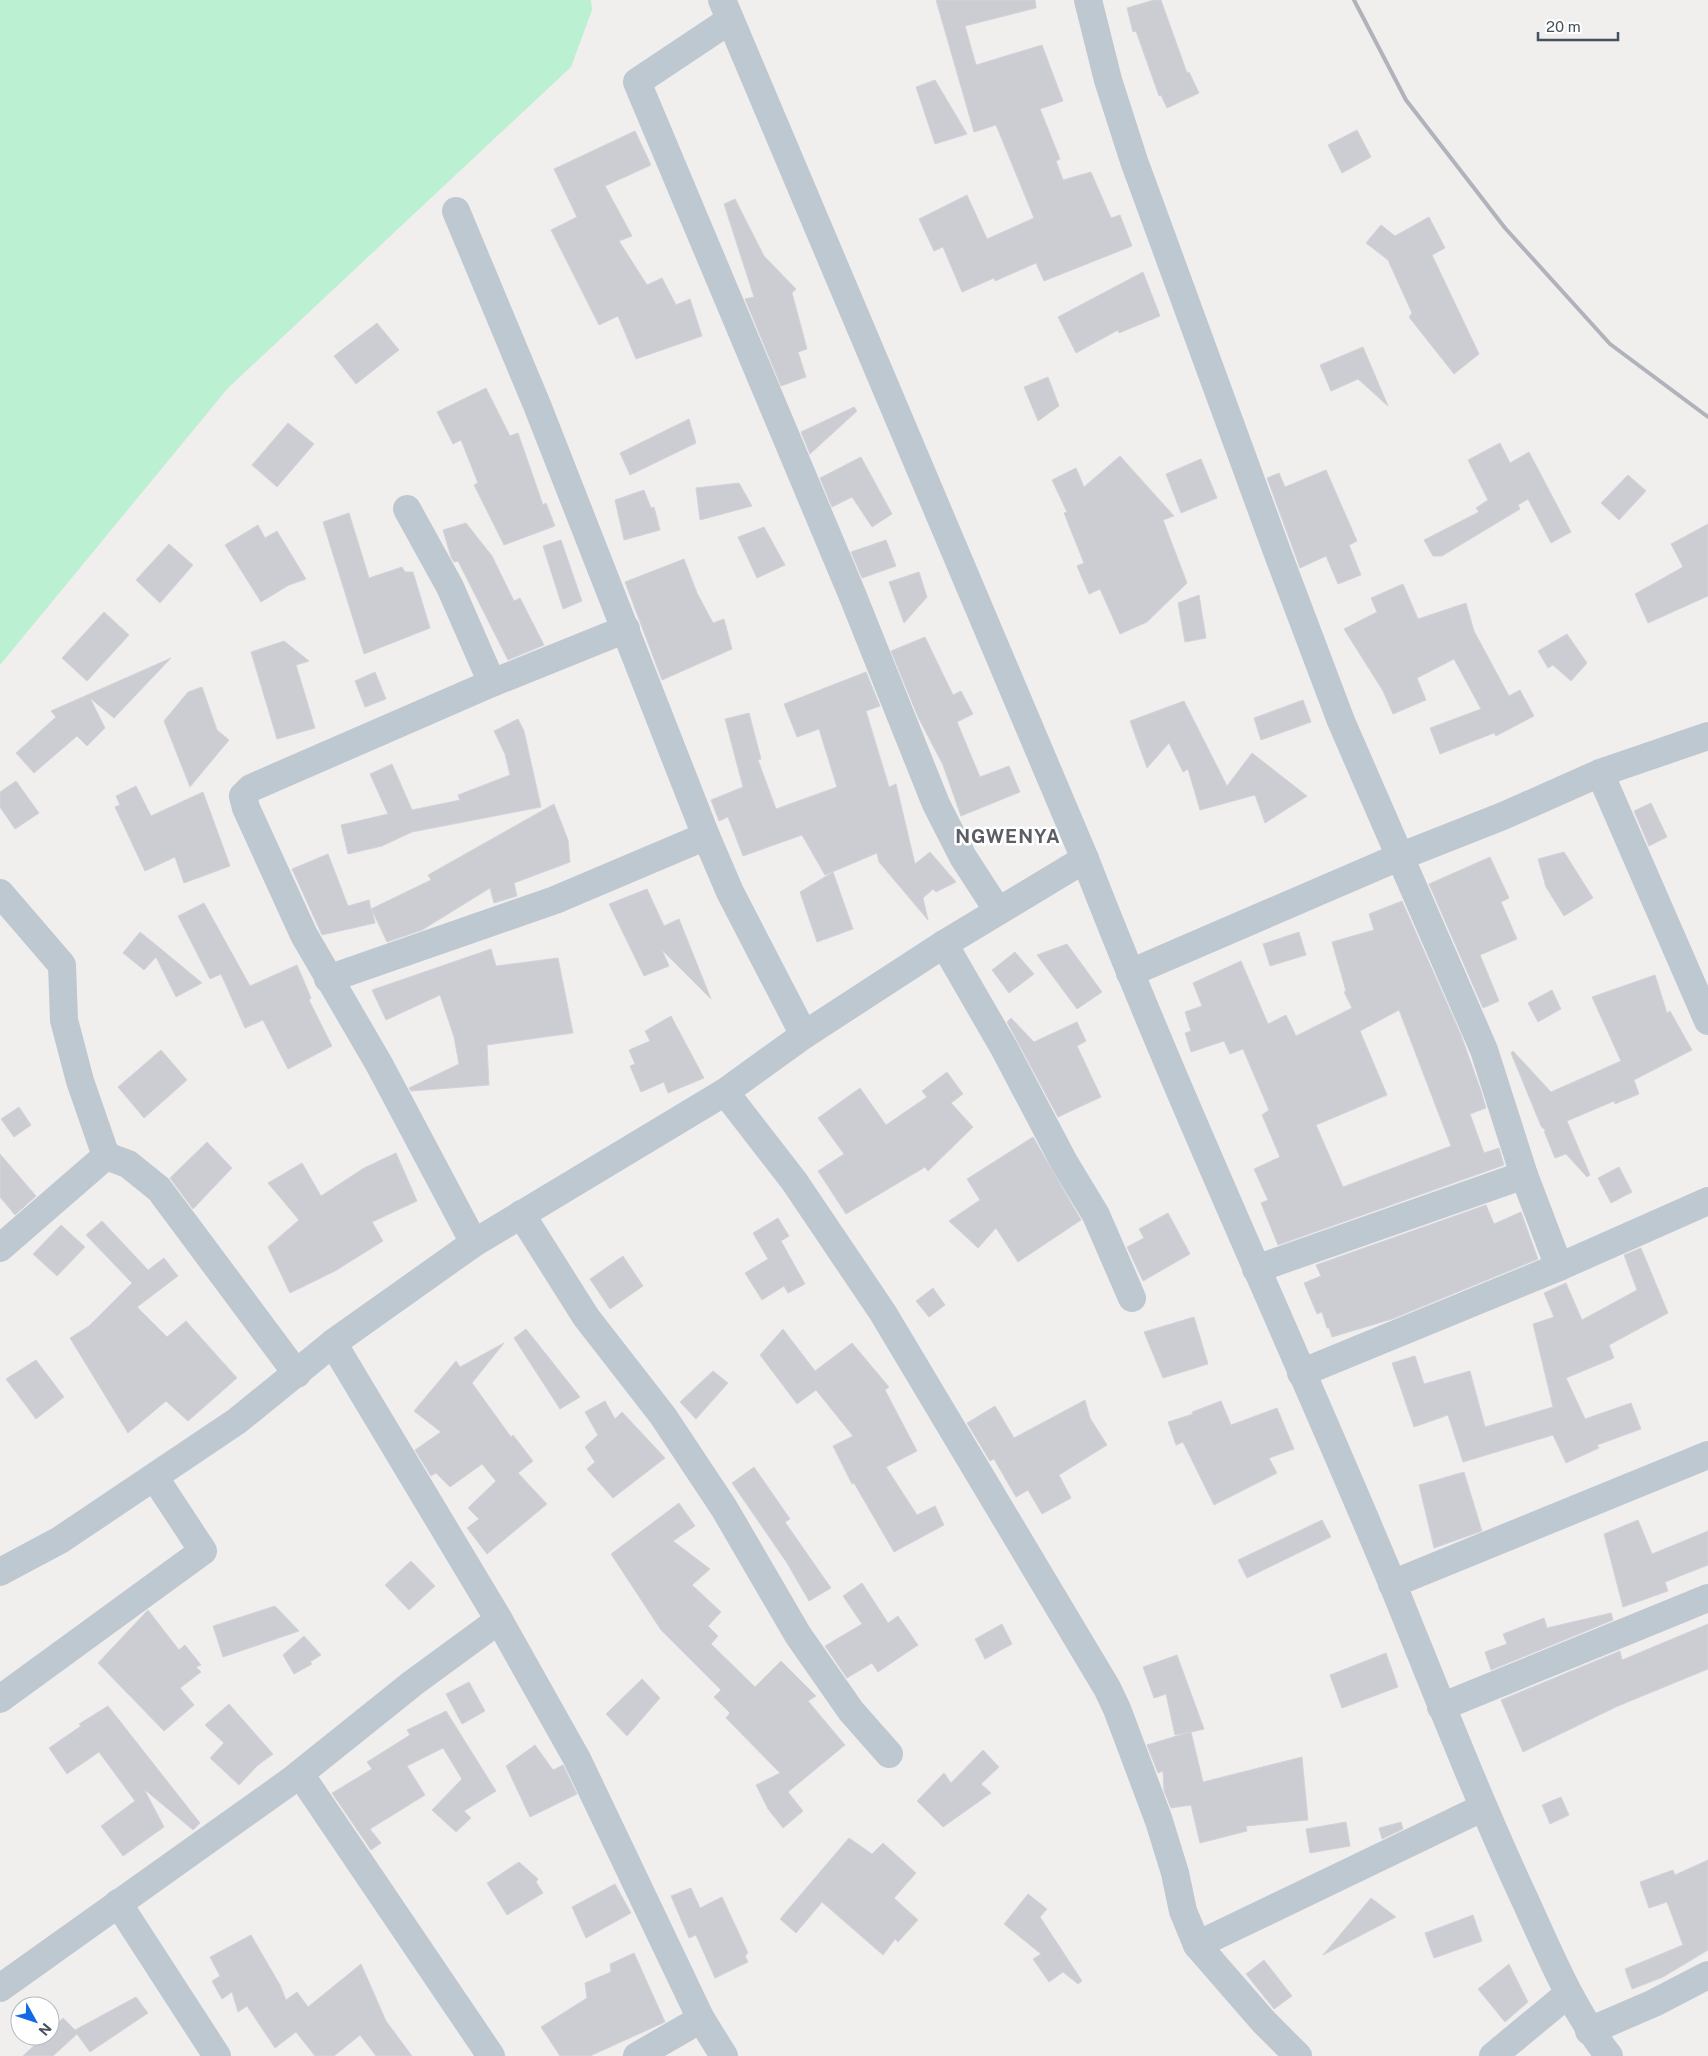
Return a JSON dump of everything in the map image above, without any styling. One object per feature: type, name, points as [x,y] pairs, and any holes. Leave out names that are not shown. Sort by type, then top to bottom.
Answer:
[{"type":"street","points":[[1088,0],[1108,80],[1141,179],[1282,566],[1341,721],[1484,1050],[1524,1175],[1559,1267]]},
{"type":"street","points":[[998,911],[963,857],[936,804],[852,594],[637,82],[726,10],[1085,859],[1130,974],[1392,1584],[1482,1808],[1568,1994],[1589,2031],[1609,2056]]},
{"type":"street","points":[[456,211],[537,405],[706,836],[730,892],[804,1035]]},
{"type":"street","points":[[407,509],[450,587],[492,683]]},
{"type":"street","points":[[474,1243],[379,1064],[328,979],[287,899],[246,808],[243,796],[251,788],[492,683],[626,629]]},
{"type":"street","points":[[1130,974],[1399,857],[1503,816],[1600,773],[1708,736]]},
{"type":"street","points":[[1600,773],[1708,1021]]},
{"type":"street","points":[[328,979],[555,900],[706,836]]},
{"type":"street","points":[[0,1572],[60,1540],[155,1478],[237,1421],[333,1343],[474,1243],[725,1092],[804,1035],[944,944],[1085,859]]},
{"type":"street","points":[[0,893],[62,965],[64,1020],[80,1081],[106,1156]]},
{"type":"street","points":[[944,944],[1004,1048],[1064,1162],[1096,1215],[1132,1298]]},
{"type":"street","points":[[725,1092],[794,1182],[883,1313],[1107,1688],[1159,1821],[1175,1873],[1183,1911],[1197,1945],[1264,2022],[1298,2056]]},
{"type":"street","points":[[0,1248],[106,1156]]},
{"type":"street","points":[[106,1156],[128,1164],[159,1189],[296,1374]]},
{"type":"street","points":[[1256,1269],[1524,1175]]},
{"type":"street","points":[[1301,1374],[1559,1267],[1708,1201]]},
{"type":"street","points":[[520,1214],[586,1317],[663,1416],[719,1500],[798,1635],[851,1711],[889,1754]]},
{"type":"street","points":[[333,1343],[499,1620],[577,1759],[701,2019],[724,2056]]},
{"type":"street","points":[[1392,1584],[1708,1454]]},
{"type":"street","points":[[0,1699],[203,1552],[155,1478]]},
{"type":"street","points":[[1441,1707],[1708,1598]]},
{"type":"street","points":[[0,1988],[300,1774],[414,1683],[499,1620]]},
{"type":"street","points":[[300,1774],[491,2056]]},
{"type":"street","points":[[1197,1945],[1482,1808]]},
{"type":"street","points":[[118,1903],[217,2056]]},
{"type":"street","points":[[1589,2031],[1654,2003],[1708,1975]]},
{"type":"street","points":[[1493,2056],[1568,1994]]},
{"type":"street","points":[[637,2056],[701,2019]]},
{"type":"green space","points":[[0,0],[591,0],[592,10],[571,67],[228,388],[0,665]]},
{"type":"building","points":[[936,0],[1035,0],[1036,8],[965,26],[976,65],[1042,45],[1063,101],[1040,109],[1060,159],[1056,161],[1063,180],[1091,172],[1111,218],[1120,215],[1132,246],[1044,281],[1036,263],[995,281],[994,278],[962,292],[943,247],[934,251],[919,219],[967,195],[987,239],[1034,218],[996,125],[974,132]]},
{"type":"building","points":[[1154,0],[1161,0],[1187,73],[1189,72],[1199,93],[1167,108],[1161,95],[1159,96],[1136,31],[1133,32],[1127,8]]},
{"type":"building","points":[[935,80],[967,134],[935,144],[916,87]]},
{"type":"building","points":[[1357,130],[1371,157],[1342,173],[1328,145]]},
{"type":"building","points":[[635,131],[651,165],[605,186],[632,236],[619,241],[647,285],[662,278],[676,305],[690,299],[702,336],[636,359],[618,316],[599,325],[551,230],[577,217],[554,169]]},
{"type":"building","points":[[735,199],[764,256],[796,289],[792,293],[807,349],[798,352],[806,377],[781,386],[745,299],[754,297],[724,204]]},
{"type":"building","points":[[1429,217],[1445,248],[1432,255],[1479,354],[1454,374],[1409,317],[1412,313],[1388,260],[1366,243],[1381,225],[1395,236]]},
{"type":"building","points":[[1143,272],[1160,316],[1119,333],[1118,330],[1076,353],[1058,317]]},
{"type":"building","points":[[377,323],[399,350],[356,384],[334,356]]},
{"type":"building","points":[[1363,347],[1388,406],[1358,379],[1331,391],[1320,365]]},
{"type":"building","points":[[1048,377],[1059,406],[1038,421],[1024,387]]},
{"type":"building","points":[[486,388],[510,436],[518,433],[543,505],[546,503],[555,526],[504,545],[474,485],[478,483],[461,440],[453,444],[437,412]]},
{"type":"building","points":[[854,407],[857,411],[810,454],[801,432]]},
{"type":"building","points":[[689,419],[696,443],[630,475],[620,453]]},
{"type":"building","points":[[288,423],[314,444],[277,487],[252,465]]},
{"type":"building","points":[[1500,443],[1510,463],[1529,452],[1571,532],[1551,543],[1528,499],[1518,505],[1520,509],[1442,556],[1433,556],[1424,540],[1479,512],[1476,508],[1488,500],[1468,460]]},
{"type":"building","points":[[1120,456],[1174,516],[1163,520],[1187,583],[1147,622],[1120,634],[1100,589],[1089,594],[1077,566],[1084,563],[1064,513],[1067,512],[1052,480],[1076,468],[1084,487]]},
{"type":"building","points":[[861,457],[892,514],[872,527],[852,497],[832,507],[820,478]]},
{"type":"building","points":[[1201,459],[1217,498],[1181,513],[1166,474]]},
{"type":"building","points":[[1326,470],[1357,541],[1349,545],[1361,575],[1338,584],[1326,556],[1300,568],[1267,478],[1279,473],[1285,487]]},
{"type":"building","points":[[1628,475],[1646,491],[1619,520],[1601,503]]},
{"type":"building","points":[[739,483],[752,506],[700,520],[696,488]]},
{"type":"building","points":[[644,490],[651,508],[654,507],[660,530],[624,540],[615,500]]},
{"type":"building","points":[[349,513],[369,578],[402,567],[405,572],[413,572],[430,628],[364,654],[323,522]]},
{"type":"building","points":[[466,523],[492,556],[514,601],[520,598],[544,645],[508,660],[458,561],[454,562],[451,557],[443,530]]},
{"type":"building","points":[[1708,524],[1708,596],[1648,623],[1635,594],[1683,567],[1671,544]]},
{"type":"building","points":[[258,525],[265,538],[277,531],[306,579],[289,585],[261,602],[225,545]]},
{"type":"building","points":[[764,527],[785,565],[757,578],[738,537]]},
{"type":"building","points":[[561,540],[582,601],[563,609],[543,546]]},
{"type":"building","points":[[886,540],[896,566],[862,578],[851,552]]},
{"type":"building","points":[[169,544],[193,565],[160,603],[136,580]]},
{"type":"building","points":[[684,559],[697,593],[713,623],[724,619],[732,649],[662,680],[625,582]]},
{"type":"building","points":[[919,572],[927,597],[904,623],[889,582]]},
{"type":"building","points":[[1403,584],[1418,619],[1466,603],[1474,631],[1509,696],[1520,690],[1534,716],[1496,736],[1494,733],[1440,754],[1430,728],[1481,709],[1454,659],[1417,678],[1426,700],[1393,714],[1383,691],[1344,629],[1377,612],[1371,598]]},
{"type":"building","points":[[1199,595],[1206,638],[1185,642],[1178,603]]},
{"type":"building","points":[[104,612],[129,635],[87,681],[62,658]]},
{"type":"building","points":[[1567,634],[1587,663],[1571,681],[1553,665],[1548,668],[1538,651]]},
{"type":"building","points":[[925,637],[953,695],[961,691],[973,714],[957,722],[980,777],[1009,766],[1020,792],[961,816],[943,765],[918,717],[891,651]]},
{"type":"building","points":[[284,641],[309,661],[296,665],[315,728],[277,739],[251,652]]},
{"type":"building","points":[[171,658],[114,718],[90,698],[105,728],[87,746],[77,736],[34,773],[16,753],[56,717],[51,711]]},
{"type":"building","points":[[375,672],[386,699],[365,707],[355,681]]},
{"type":"building","points":[[866,672],[880,706],[866,711],[889,787],[896,784],[915,864],[930,852],[956,882],[936,892],[933,889],[923,898],[928,920],[879,862],[877,853],[825,875],[802,835],[743,856],[728,817],[719,821],[711,800],[743,787],[725,719],[749,713],[761,759],[758,760],[776,809],[837,787],[819,729],[797,737],[784,704]]},
{"type":"building","points":[[202,687],[217,730],[229,740],[190,787],[164,721],[188,692]]},
{"type":"building","points":[[1303,700],[1311,722],[1261,740],[1254,718]]},
{"type":"building","points":[[1184,701],[1227,786],[1252,753],[1307,796],[1265,823],[1255,795],[1200,810],[1188,769],[1183,772],[1169,743],[1147,768],[1130,721]]},
{"type":"building","points":[[518,719],[524,731],[541,807],[412,832],[382,846],[348,854],[341,825],[388,814],[370,774],[392,764],[412,810],[460,800],[458,795],[510,775],[505,754],[494,731]]},
{"type":"building","points":[[16,781],[39,813],[15,829],[0,807],[0,792]]},
{"type":"building","points":[[136,786],[151,816],[203,792],[230,866],[184,883],[175,857],[145,871],[115,807],[120,805],[116,796]]},
{"type":"building","points":[[1651,803],[1667,837],[1649,846],[1634,811]]},
{"type":"building","points":[[554,804],[568,840],[570,862],[514,883],[517,896],[494,903],[490,888],[422,930],[387,942],[372,910],[375,923],[322,935],[292,869],[328,854],[348,906],[369,900],[371,909],[431,880],[428,875]]},
{"type":"building","points":[[1564,852],[1593,898],[1564,916],[1546,887],[1538,859]]},
{"type":"building","points":[[1490,857],[1509,898],[1501,902],[1517,939],[1480,955],[1499,1001],[1483,1008],[1429,884]]},
{"type":"building","points":[[833,872],[853,929],[817,942],[800,892]]},
{"type":"building","points":[[647,889],[664,926],[679,919],[711,999],[662,950],[669,966],[644,976],[609,904]]},
{"type":"building","points":[[1402,901],[1461,1035],[1481,1091],[1486,1108],[1470,1114],[1484,1153],[1499,1148],[1504,1165],[1278,1245],[1261,1203],[1268,1200],[1254,1169],[1280,1157],[1262,1115],[1269,1110],[1243,1049],[1230,1054],[1224,1041],[1191,1052],[1185,1033],[1191,1031],[1185,1012],[1202,1006],[1193,983],[1241,961],[1268,1024],[1286,1015],[1296,1036],[1352,1008],[1344,992],[1346,991],[1332,942],[1374,930],[1369,914]],"holes":[[[1399,1010],[1451,1146],[1343,1187],[1316,1125],[1387,1095],[1360,1031]]]},
{"type":"building","points":[[204,903],[250,986],[297,965],[311,998],[309,1000],[332,1046],[288,1069],[263,1020],[245,1028],[221,974],[210,979],[178,916]]},
{"type":"building","points":[[140,932],[202,983],[176,997],[156,957],[144,970],[123,953]]},
{"type":"building","points":[[1299,932],[1306,955],[1270,966],[1263,944]]},
{"type":"building","points":[[1067,944],[1102,992],[1077,1009],[1037,955]]},
{"type":"building","points":[[491,949],[496,966],[558,958],[573,1033],[487,1045],[489,1085],[411,1091],[409,1088],[459,1064],[454,1037],[440,995],[386,1020],[372,990]]},
{"type":"building","points":[[1015,952],[1034,974],[1009,993],[992,970]]},
{"type":"building","points":[[1655,975],[1667,1013],[1670,1011],[1692,1050],[1634,1080],[1639,1094],[1615,1104],[1614,1101],[1567,1121],[1590,1175],[1587,1177],[1566,1154],[1555,1158],[1544,1131],[1546,1131],[1541,1126],[1511,1053],[1513,1051],[1551,1092],[1621,1061],[1592,997]]},
{"type":"building","points":[[1552,990],[1561,1009],[1538,1022],[1528,1003]]},
{"type":"building","points":[[671,1016],[704,1078],[668,1093],[664,1082],[641,1092],[630,1066],[635,1064],[629,1050],[650,1041],[645,1031]]},
{"type":"building","points":[[1011,1018],[1034,1042],[1077,1022],[1086,1041],[1077,1046],[1101,1097],[1058,1117],[1007,1022]]},
{"type":"building","points":[[161,1050],[187,1080],[144,1118],[118,1087]]},
{"type":"building","points":[[947,1072],[963,1094],[951,1103],[973,1127],[928,1171],[925,1167],[846,1214],[818,1171],[844,1154],[818,1118],[860,1088],[886,1125],[927,1097],[922,1091]]},
{"type":"building","points":[[19,1107],[31,1125],[14,1137],[1,1119]]},
{"type":"building","points":[[1033,1137],[1081,1220],[1018,1262],[996,1228],[978,1248],[949,1221],[980,1200],[967,1179]]},
{"type":"building","points":[[207,1142],[232,1168],[193,1209],[170,1178]]},
{"type":"building","points":[[396,1153],[417,1201],[372,1222],[383,1241],[335,1271],[290,1293],[268,1247],[299,1220],[268,1183],[302,1163],[321,1196],[364,1168]]},
{"type":"building","points":[[0,1154],[36,1196],[15,1215],[0,1197]]},
{"type":"building","points":[[1619,1167],[1632,1192],[1611,1203],[1598,1178]]},
{"type":"building","points":[[1486,1205],[1494,1224],[1521,1212],[1538,1259],[1392,1319],[1332,1337],[1322,1312],[1317,1314],[1304,1283],[1321,1276],[1316,1265]]},
{"type":"building","points":[[1168,1213],[1190,1254],[1143,1281],[1127,1247],[1144,1238],[1139,1229]]},
{"type":"building","points":[[778,1218],[789,1236],[781,1241],[805,1284],[788,1293],[784,1286],[762,1300],[745,1273],[768,1259],[753,1233]]},
{"type":"building","points":[[102,1221],[148,1270],[164,1258],[178,1276],[137,1307],[167,1337],[186,1321],[237,1378],[188,1421],[166,1401],[128,1433],[70,1338],[89,1326],[132,1283],[86,1235]]},
{"type":"building","points":[[61,1225],[85,1247],[57,1276],[33,1254]]},
{"type":"building","points":[[1641,1248],[1668,1313],[1609,1345],[1614,1358],[1566,1378],[1585,1419],[1631,1403],[1641,1429],[1597,1445],[1599,1448],[1566,1463],[1553,1435],[1463,1462],[1448,1415],[1414,1427],[1392,1363],[1415,1356],[1424,1384],[1470,1371],[1485,1427],[1553,1407],[1533,1324],[1554,1317],[1544,1293],[1566,1283],[1582,1320],[1637,1290],[1624,1255]]},
{"type":"building","points":[[623,1256],[643,1286],[610,1309],[590,1279]]},
{"type":"building","points":[[933,1288],[945,1305],[929,1317],[916,1301]]},
{"type":"building","points":[[1194,1317],[1208,1364],[1163,1378],[1144,1332]]},
{"type":"building","points":[[526,1329],[580,1397],[560,1409],[514,1338]]},
{"type":"building","points":[[783,1329],[815,1371],[852,1343],[889,1387],[885,1390],[917,1451],[886,1467],[917,1515],[935,1506],[944,1525],[894,1552],[854,1483],[852,1484],[833,1446],[853,1436],[816,1390],[797,1404],[760,1355]]},
{"type":"building","points":[[504,1343],[472,1383],[511,1437],[513,1435],[533,1461],[518,1473],[547,1504],[487,1554],[467,1528],[479,1519],[468,1508],[496,1481],[482,1464],[450,1487],[436,1473],[431,1476],[415,1450],[441,1432],[414,1411],[456,1361],[460,1367]]},
{"type":"building","points":[[36,1360],[64,1397],[36,1419],[6,1379]]},
{"type":"building","points":[[713,1371],[728,1383],[696,1419],[680,1402]]},
{"type":"building","points":[[1085,1400],[1090,1418],[1107,1445],[1059,1475],[1071,1498],[1042,1514],[1028,1490],[1016,1497],[994,1459],[990,1461],[967,1423],[995,1406],[1014,1438]]},
{"type":"building","points":[[605,1401],[615,1419],[622,1412],[665,1458],[613,1498],[587,1469],[595,1462],[585,1447],[598,1435],[585,1412]]},
{"type":"building","points":[[1221,1401],[1231,1425],[1277,1408],[1294,1449],[1269,1458],[1277,1473],[1214,1505],[1183,1442],[1176,1445],[1168,1422],[1193,1414],[1192,1412]]},
{"type":"building","points":[[754,1467],[790,1519],[785,1522],[831,1588],[809,1601],[787,1563],[732,1483]]},
{"type":"building","points":[[1464,1472],[1482,1531],[1434,1548],[1419,1485]]},
{"type":"building","points":[[679,1503],[695,1526],[673,1541],[710,1569],[692,1585],[721,1612],[708,1626],[718,1636],[711,1644],[755,1687],[781,1661],[816,1696],[808,1701],[845,1745],[788,1792],[803,1811],[783,1828],[768,1809],[756,1785],[780,1773],[726,1718],[730,1713],[714,1697],[721,1690],[661,1630],[611,1554]]},
{"type":"building","points":[[1322,1520],[1331,1537],[1247,1578],[1238,1560]]},
{"type":"building","points":[[1638,1520],[1652,1554],[1708,1531],[1708,1565],[1665,1582],[1668,1591],[1623,1607],[1604,1534]]},
{"type":"building","points":[[411,1561],[435,1586],[409,1610],[385,1585]]},
{"type":"building","points":[[862,1583],[888,1623],[898,1616],[918,1645],[878,1672],[872,1663],[847,1678],[825,1646],[862,1624],[843,1596]]},
{"type":"building","points":[[275,1606],[299,1631],[223,1657],[213,1626]]},
{"type":"building","points":[[148,1610],[179,1650],[185,1645],[201,1665],[196,1667],[201,1672],[180,1688],[194,1705],[164,1731],[98,1663]]},
{"type":"building","points":[[1611,1613],[1613,1620],[1491,1670],[1485,1652],[1507,1644],[1503,1634],[1544,1618],[1547,1628]]},
{"type":"building","points":[[1002,1624],[1012,1644],[985,1659],[975,1639]]},
{"type":"building","points":[[1708,1624],[1708,1669],[1618,1706],[1523,1752],[1501,1700],[1620,1651],[1622,1660]]},
{"type":"building","points":[[304,1636],[321,1655],[310,1662],[312,1664],[294,1674],[283,1655]]},
{"type":"building","points":[[1386,1653],[1398,1687],[1342,1708],[1330,1675]]},
{"type":"building","points":[[1177,1655],[1204,1729],[1191,1732],[1203,1782],[1302,1757],[1308,1820],[1246,1826],[1247,1831],[1200,1843],[1191,1805],[1171,1808],[1164,1791],[1163,1771],[1158,1773],[1147,1745],[1190,1732],[1175,1735],[1166,1694],[1154,1698],[1143,1667]]},
{"type":"building","points":[[642,1679],[660,1698],[627,1736],[606,1714]]},
{"type":"building","points":[[469,1682],[485,1711],[462,1724],[446,1694]]},
{"type":"building","points":[[229,1704],[273,1754],[258,1765],[239,1785],[210,1758],[224,1743],[205,1725]]},
{"type":"building","points":[[108,1706],[200,1823],[193,1830],[144,1789],[164,1827],[123,1856],[101,1826],[135,1801],[99,1752],[67,1774],[49,1748],[81,1726],[79,1724]]},
{"type":"building","points":[[446,1711],[496,1791],[464,1811],[471,1818],[456,1832],[432,1810],[462,1779],[443,1748],[407,1766],[425,1795],[370,1829],[381,1843],[371,1850],[332,1793],[372,1769],[367,1762],[410,1735],[407,1730]]},
{"type":"building","points":[[535,1745],[553,1770],[563,1765],[577,1794],[530,1817],[506,1766]]},
{"type":"building","points":[[983,1750],[999,1767],[981,1784],[991,1793],[943,1827],[917,1801],[944,1773],[951,1783]]},
{"type":"building","points":[[1561,1797],[1569,1815],[1550,1824],[1542,1805]]},
{"type":"building","points":[[1346,1822],[1350,1846],[1310,1853],[1306,1829]]},
{"type":"building","points":[[1401,1822],[1403,1829],[1382,1839],[1379,1828]]},
{"type":"building","points":[[849,1838],[872,1854],[883,1843],[916,1873],[894,1898],[918,1920],[898,1942],[895,1939],[883,1955],[822,1902],[796,1933],[780,1919]]},
{"type":"building","points":[[1708,1860],[1708,1950],[1663,1977],[1632,1989],[1625,1969],[1683,1945],[1667,1902],[1649,1908],[1640,1882],[1673,1870],[1675,1875]]},
{"type":"building","points":[[519,1862],[538,1879],[536,1882],[543,1893],[507,1915],[487,1883]]},
{"type":"building","points":[[615,1884],[631,1913],[586,1938],[572,1907]]},
{"type":"building","points":[[691,1888],[700,1908],[722,1897],[748,1953],[745,1956],[748,1962],[715,1978],[696,1935],[689,1938],[671,1896]]},
{"type":"building","points":[[1028,1894],[1047,1909],[1040,1917],[1082,1981],[1078,1984],[1063,1972],[1049,1982],[1033,1959],[1041,1954],[1004,1924]]},
{"type":"building","points":[[1371,1898],[1396,1917],[1323,1955]]},
{"type":"building","points":[[1473,1915],[1482,1941],[1434,1958],[1425,1933]]},
{"type":"building","points":[[251,1935],[280,1985],[286,2000],[297,1992],[308,2007],[361,1964],[386,2021],[412,2056],[376,2056],[360,2035],[334,2056],[315,2056],[296,2032],[275,2048],[247,2006],[238,2012],[232,1992],[222,1999],[212,1981],[220,1976],[210,1957]]},
{"type":"building","points":[[634,1953],[665,2022],[590,2056],[560,2056],[541,2027],[587,1998],[585,1983],[611,1972],[610,1964]]},
{"type":"building","points":[[1264,1960],[1292,1996],[1274,2009],[1246,1974]]},
{"type":"building","points":[[1509,1964],[1528,2002],[1505,2022],[1478,1989]]},
{"type":"building","points":[[136,1997],[148,2013],[90,2052],[77,2034],[53,2056],[23,2056],[34,2046],[60,2046],[60,2021],[63,2018],[75,2030]]},
{"type":"railway","points":[[1354,0],[1406,100],[1505,228],[1610,344],[1708,417]]},
{"type":"district","name":"NGWENYA","points":[[1008,836]]}]
